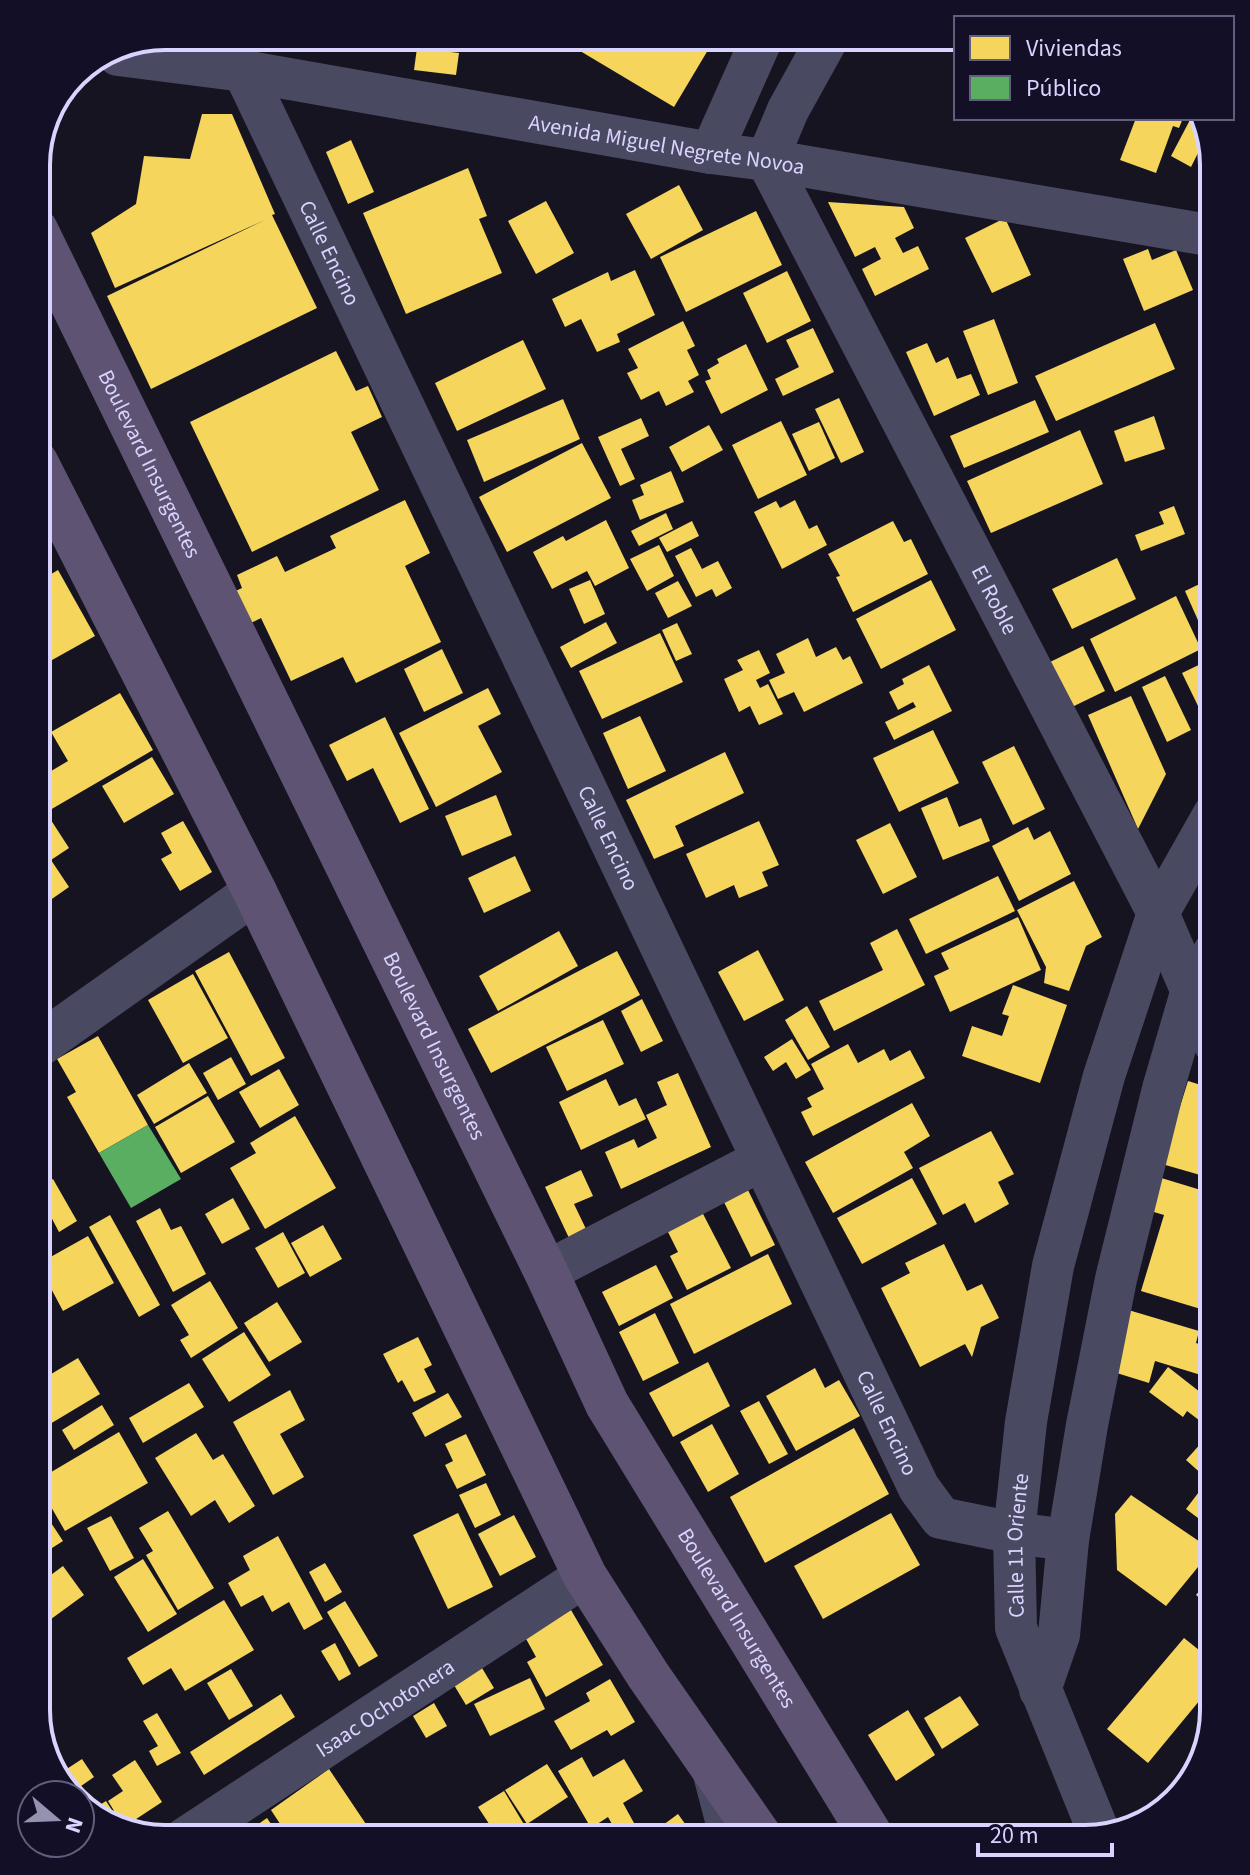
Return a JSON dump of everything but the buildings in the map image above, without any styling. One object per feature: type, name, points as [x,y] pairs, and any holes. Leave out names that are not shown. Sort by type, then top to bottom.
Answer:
[{"type":"main road","name":"Boulevard Insurgentes","points":[[50,259],[546,1272],[607,1404],[864,1825]]},
{"type":"main road","points":[[50,489],[255,892],[585,1576],[648,1675],[752,1825]]},
{"type":"street","points":[[711,153],[757,50]]},
{"type":"street","points":[[767,160],[788,110],[821,50]]},
{"type":"street","name":"Avenida Miguel Negrete Novoa","points":[[134,55],[235,53],[711,153],[1200,234]]},
{"type":"street","name":"Calle Encino","points":[[235,53],[919,1488],[941,1518],[1068,1540]]},
{"type":"street","name":"El Roble","points":[[767,160],[1158,913],[1200,1013]]},
{"type":"street","name":"Calle 11 Oriente","points":[[1040,1690],[1016,1628],[1014,1533],[1026,1422],[1053,1266],[1104,1076],[1158,913],[1200,839]]},
{"type":"street","points":[[50,1037],[255,892]]},
{"type":"street","name":"Calle 11 Oriente","points":[[1040,1690],[1059,1635],[1068,1540],[1116,1279],[1163,1089],[1191,993],[1200,977]]},
{"type":"street","points":[[546,1272],[762,1160]]},
{"type":"street","name":"Isaac Ochotonera","points":[[205,1825],[585,1576]]},
{"type":"street","points":[[1040,1690],[1096,1824]]},
{"type":"street","points":[[715,1771],[728,1825]]}]
